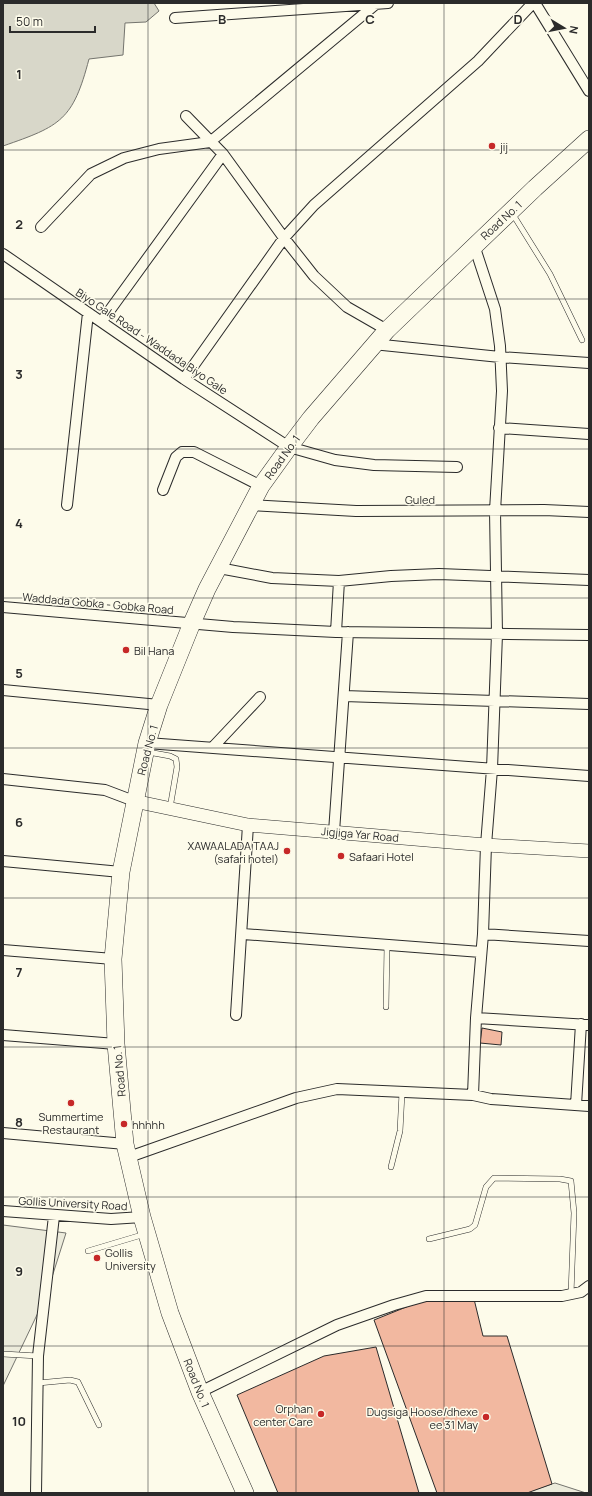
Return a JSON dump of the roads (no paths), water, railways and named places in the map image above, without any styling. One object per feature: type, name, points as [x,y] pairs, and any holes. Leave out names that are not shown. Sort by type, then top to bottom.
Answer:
[{"type":"highway","name":"Road No. 1","points":[[245,1493],[200,1392],[170,1313],[146,1234],[127,1151],[116,1044],[112,959],[121,872],[146,747],[159,705],[192,623],[261,486],[289,447],[387,330],[511,210],[589,139]]},
{"type":"street","points":[[175,18],[388,3]]},
{"type":"street","points":[[184,379],[284,238],[314,205],[478,62],[534,3],[589,91]]},
{"type":"street","points":[[40,227],[90,174],[124,158],[160,149],[210,142],[376,4]]},
{"type":"street","points":[[186,116],[223,154],[284,238],[314,276],[347,307],[387,330]]},
{"type":"street","points":[[102,321],[223,154]]},
{"type":"street","points":[[473,1095],[476,1018],[483,934],[486,845],[492,769],[493,701],[497,634],[495,511],[502,391],[495,309],[474,245]]},
{"type":"street","name":"Biyo Gale Road - Waddada Biyo Gale","points":[[3,254],[184,379],[289,447],[336,460],[366,464],[457,467]]},
{"type":"street","points":[[67,505],[88,313]]},
{"type":"street","points":[[374,344],[589,363]]},
{"type":"street","points":[[499,428],[589,434]]},
{"type":"street","points":[[163,490],[176,457],[182,452],[194,452],[261,486]]},
{"type":"street","name":"Guled","points":[[251,505],[356,511],[544,510],[589,512]]},
{"type":"street","points":[[219,568],[272,578],[339,581],[391,576],[439,574],[589,580]]},
{"type":"street","points":[[336,632],[339,581]]},
{"type":"street","name":"Waddada Gobka - Gobka Road","points":[[3,607],[233,627],[336,632],[589,635]]},
{"type":"street","points":[[334,832],[348,632]]},
{"type":"street","points":[[3,690],[159,705]]},
{"type":"street","points":[[344,696],[589,704]]},
{"type":"street","points":[[213,747],[260,697]]},
{"type":"street","points":[[146,747],[213,747],[589,776]]},
{"type":"street","points":[[3,779],[105,790],[134,801]]},
{"type":"street","name":"Jigjiga Yar Road","points":[[134,801],[248,825],[486,845],[589,851]]},
{"type":"street","points":[[236,1015],[243,934],[248,825]]},
{"type":"street","points":[[3,861],[121,872]]},
{"type":"street","points":[[243,934],[481,952]]},
{"type":"street","points":[[483,934],[589,941]]},
{"type":"street","points":[[3,950],[112,959]]},
{"type":"street","points":[[476,1018],[585,1024],[576,1105]]},
{"type":"street","points":[[3,1035],[116,1044]]},
{"type":"street","points":[[3,1133],[127,1151],[296,1098],[337,1089],[473,1095],[491,1099],[589,1106]]},
{"type":"street","name":"Gollis University Road","points":[[3,1211],[54,1216],[111,1219],[142,1217]]},
{"type":"street","points":[[36,1493],[36,1384],[54,1216]]},
{"type":"street","points":[[200,1392],[337,1325],[394,1305],[426,1296],[562,1296],[581,1292],[589,1286]]},
{"type":"lane","points":[[511,210],[550,274],[582,340]]},
{"type":"lane","points":[[146,747],[176,759],[177,767],[170,808]]},
{"type":"lane","points":[[386,1007],[387,945]]},
{"type":"lane","points":[[391,1167],[400,1132],[402,1093]]},
{"type":"lane","points":[[429,1240],[470,1229],[475,1225],[486,1187],[494,1178],[560,1179],[571,1181],[574,1212],[571,1294]]},
{"type":"lane","points":[[88,1250],[146,1234]]},
{"type":"lane","points":[[3,1354],[38,1356]]},
{"type":"lane","points":[[36,1384],[70,1380],[78,1382],[99,1425]]},
{"type":"place","name":"jij","points":[[492,146]]},
{"type":"place","name":"Bil Hana","points":[[126,650]]},
{"type":"place","name":"XAWAALADA TAAJ (safari hotel)","points":[[287,851]]},
{"type":"place","name":"Safaari Hotel","points":[[341,856]]},
{"type":"place","name":"Summertime Restaurant","points":[[71,1103]]},
{"type":"place","name":"hhhhh","points":[[124,1124]]},
{"type":"place","name":"Gollis University","points":[[97,1258]]},
{"type":"place","name":"Orphan center Care","points":[[321,1414]]},
{"type":"place","name":"Dugsiga Hoose/dhexe ee 31 May","points":[[486,1417]]}]
